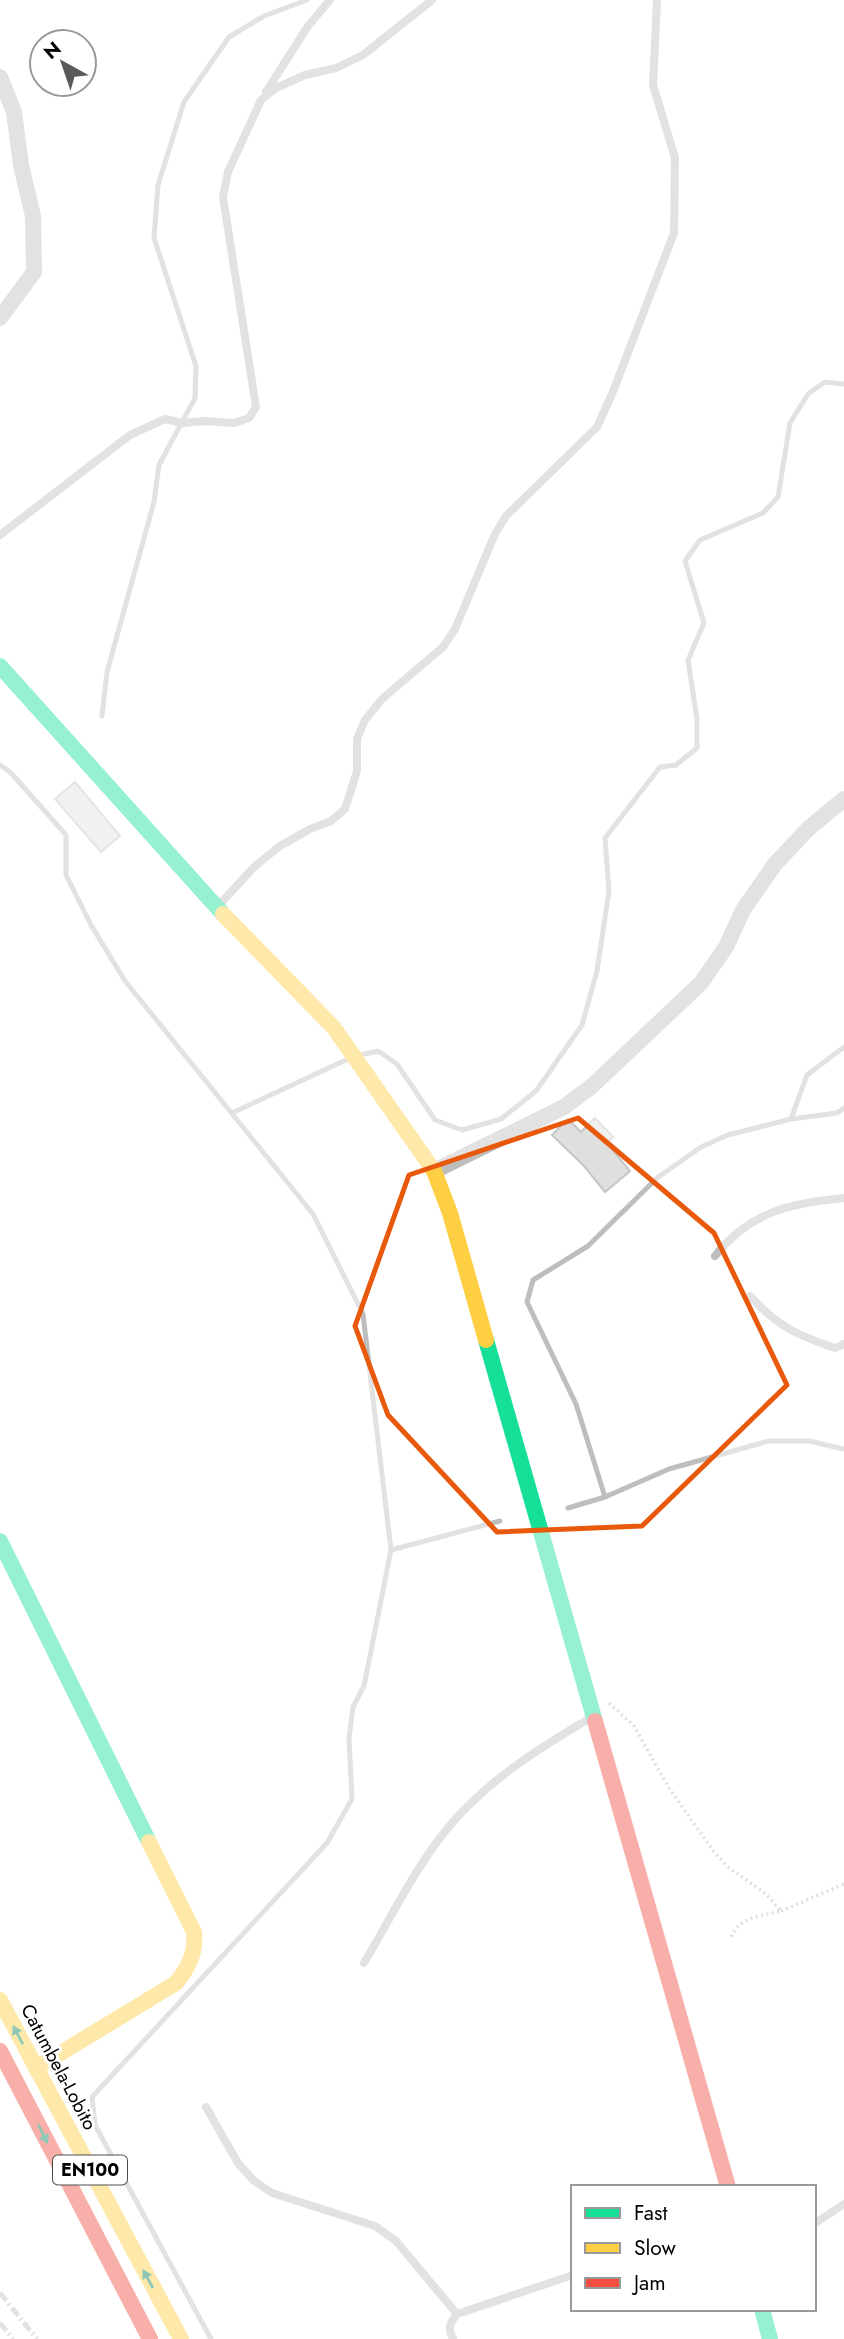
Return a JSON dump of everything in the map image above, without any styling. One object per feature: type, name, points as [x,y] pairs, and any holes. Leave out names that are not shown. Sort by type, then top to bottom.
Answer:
[{"type":"main road","points":[[0,666],[217,908],[334,1028],[434,1171],[450,1213],[727,2185]]},
{"type":"main road","points":[[0,1541],[194,1932],[195,1944],[194,1958],[176,1983],[36,2068]]},
{"type":"main road","name":"Catumbela-Lobito","points":[[0,2000],[181,2339]]},
{"type":"main road","name":"EN100","points":[[0,2052],[150,2339]]},
{"type":"main road","points":[[763,2311],[770,2339]]},
{"type":"street","points":[[0,76],[14,112],[21,164],[33,216],[34,272],[0,318]]},
{"type":"street","points":[[434,1171],[564,1107],[592,1086],[701,983],[726,947],[743,910],[775,864],[808,829],[844,799]]},
{"type":"lane","points":[[0,535],[130,435],[165,419],[182,423],[234,423],[249,418],[256,407],[228,244],[223,197],[228,172],[261,100],[308,26],[330,0]]},
{"type":"lane","points":[[261,100],[276,88],[305,75],[336,68],[363,55],[432,0]]},
{"type":"lane","points":[[217,908],[254,867],[281,846],[310,829],[331,821],[345,809],[357,771],[357,739],[365,720],[382,699],[443,647],[455,629],[495,534],[506,516],[597,427],[674,233],[675,158],[653,85],[657,0]]},
{"type":"lane","points":[[715,1256],[727,1241],[771,1211],[844,1198]]},
{"type":"lane","points":[[750,1296],[765,1313],[788,1329],[835,1348],[844,1344]]},
{"type":"lane","points":[[364,1963],[430,1852],[452,1822],[520,1760],[594,1716]]},
{"type":"lane","points":[[206,2106],[238,2163],[254,2181],[272,2193],[375,2226],[396,2241],[457,2314]]},
{"type":"lane","points":[[816,2223],[844,2204]]},
{"type":"lane","points":[[453,2339],[449,2331],[450,2323],[457,2314],[571,2276]]},
{"type":"path","points":[[584,1681],[634,1726],[669,1788],[714,1852],[729,1868],[765,1893],[780,1911]]},
{"type":"path","points":[[730,1939],[738,1924],[746,1920],[780,1911],[844,1884]]},
{"type":"highlighted area","points":[[578,1118],[714,1233],[787,1385],[642,1526],[497,1532],[388,1415],[355,1326],[409,1175]]},
{"type":"building","points":[[75,782],[120,836],[101,852],[55,799]]},
{"type":"building","points":[[595,1118],[613,1137],[607,1143],[630,1171],[605,1192],[584,1166],[552,1135],[568,1119],[581,1132]]},
{"type":"waterway","points":[[102,716],[107,672],[154,502],[159,465],[195,398],[196,366],[154,238],[158,185],[184,102],[229,37],[264,16],[307,0]]},
{"type":"waterway","points":[[360,1055],[378,1051],[397,1064],[435,1120],[462,1130],[501,1119],[536,1091],[582,1025],[597,971],[609,891],[605,838],[660,767],[676,765],[697,748],[697,719],[688,660],[704,623],[685,561],[700,540],[763,513],[778,497],[790,423],[808,394],[825,382],[844,384]]},
{"type":"waterway","points":[[0,765],[11,773],[66,835],[66,875],[91,925],[125,981],[313,1214],[363,1314],[391,1550],[364,1686],[353,1707],[349,1739],[352,1799],[327,1843],[92,2097],[95,2125],[211,2339]]},
{"type":"waterway","points":[[791,1119],[807,1075],[844,1047]]},
{"type":"waterway","points":[[232,1113],[348,1059]]},
{"type":"waterway","points":[[605,1497],[576,1404],[527,1302],[533,1280],[588,1246],[657,1178],[701,1147],[728,1135],[791,1119],[837,1113],[844,1108]]},
{"type":"waterway","points":[[568,1508],[605,1497],[669,1469],[769,1441],[809,1441],[844,1449]]},
{"type":"waterway","points":[[391,1550],[500,1521]]},
{"type":"railway","points":[[0,2293],[37,2339]]},
{"type":"railway","points":[[0,2323],[13,2339]]},
{"type":"traffic: fast","points":[[0,666],[223,914]]},
{"type":"traffic: fast","points":[[486,1340],[595,1721]]},
{"type":"traffic: fast","points":[[0,1541],[149,1842]]},
{"type":"traffic: fast","points":[[763,2311],[770,2339]]},
{"type":"traffic: slow","points":[[223,914],[334,1028],[434,1171],[450,1213],[486,1340]]},
{"type":"traffic: slow","points":[[36,2068],[176,1983],[188,1965],[193,1953],[194,1932],[149,1842]]},
{"type":"traffic: slow","points":[[0,2000],[181,2339]]},
{"type":"traffic: jam","points":[[595,1721],[727,2185]]},
{"type":"traffic: jam","points":[[0,2051],[150,2339]]}]
